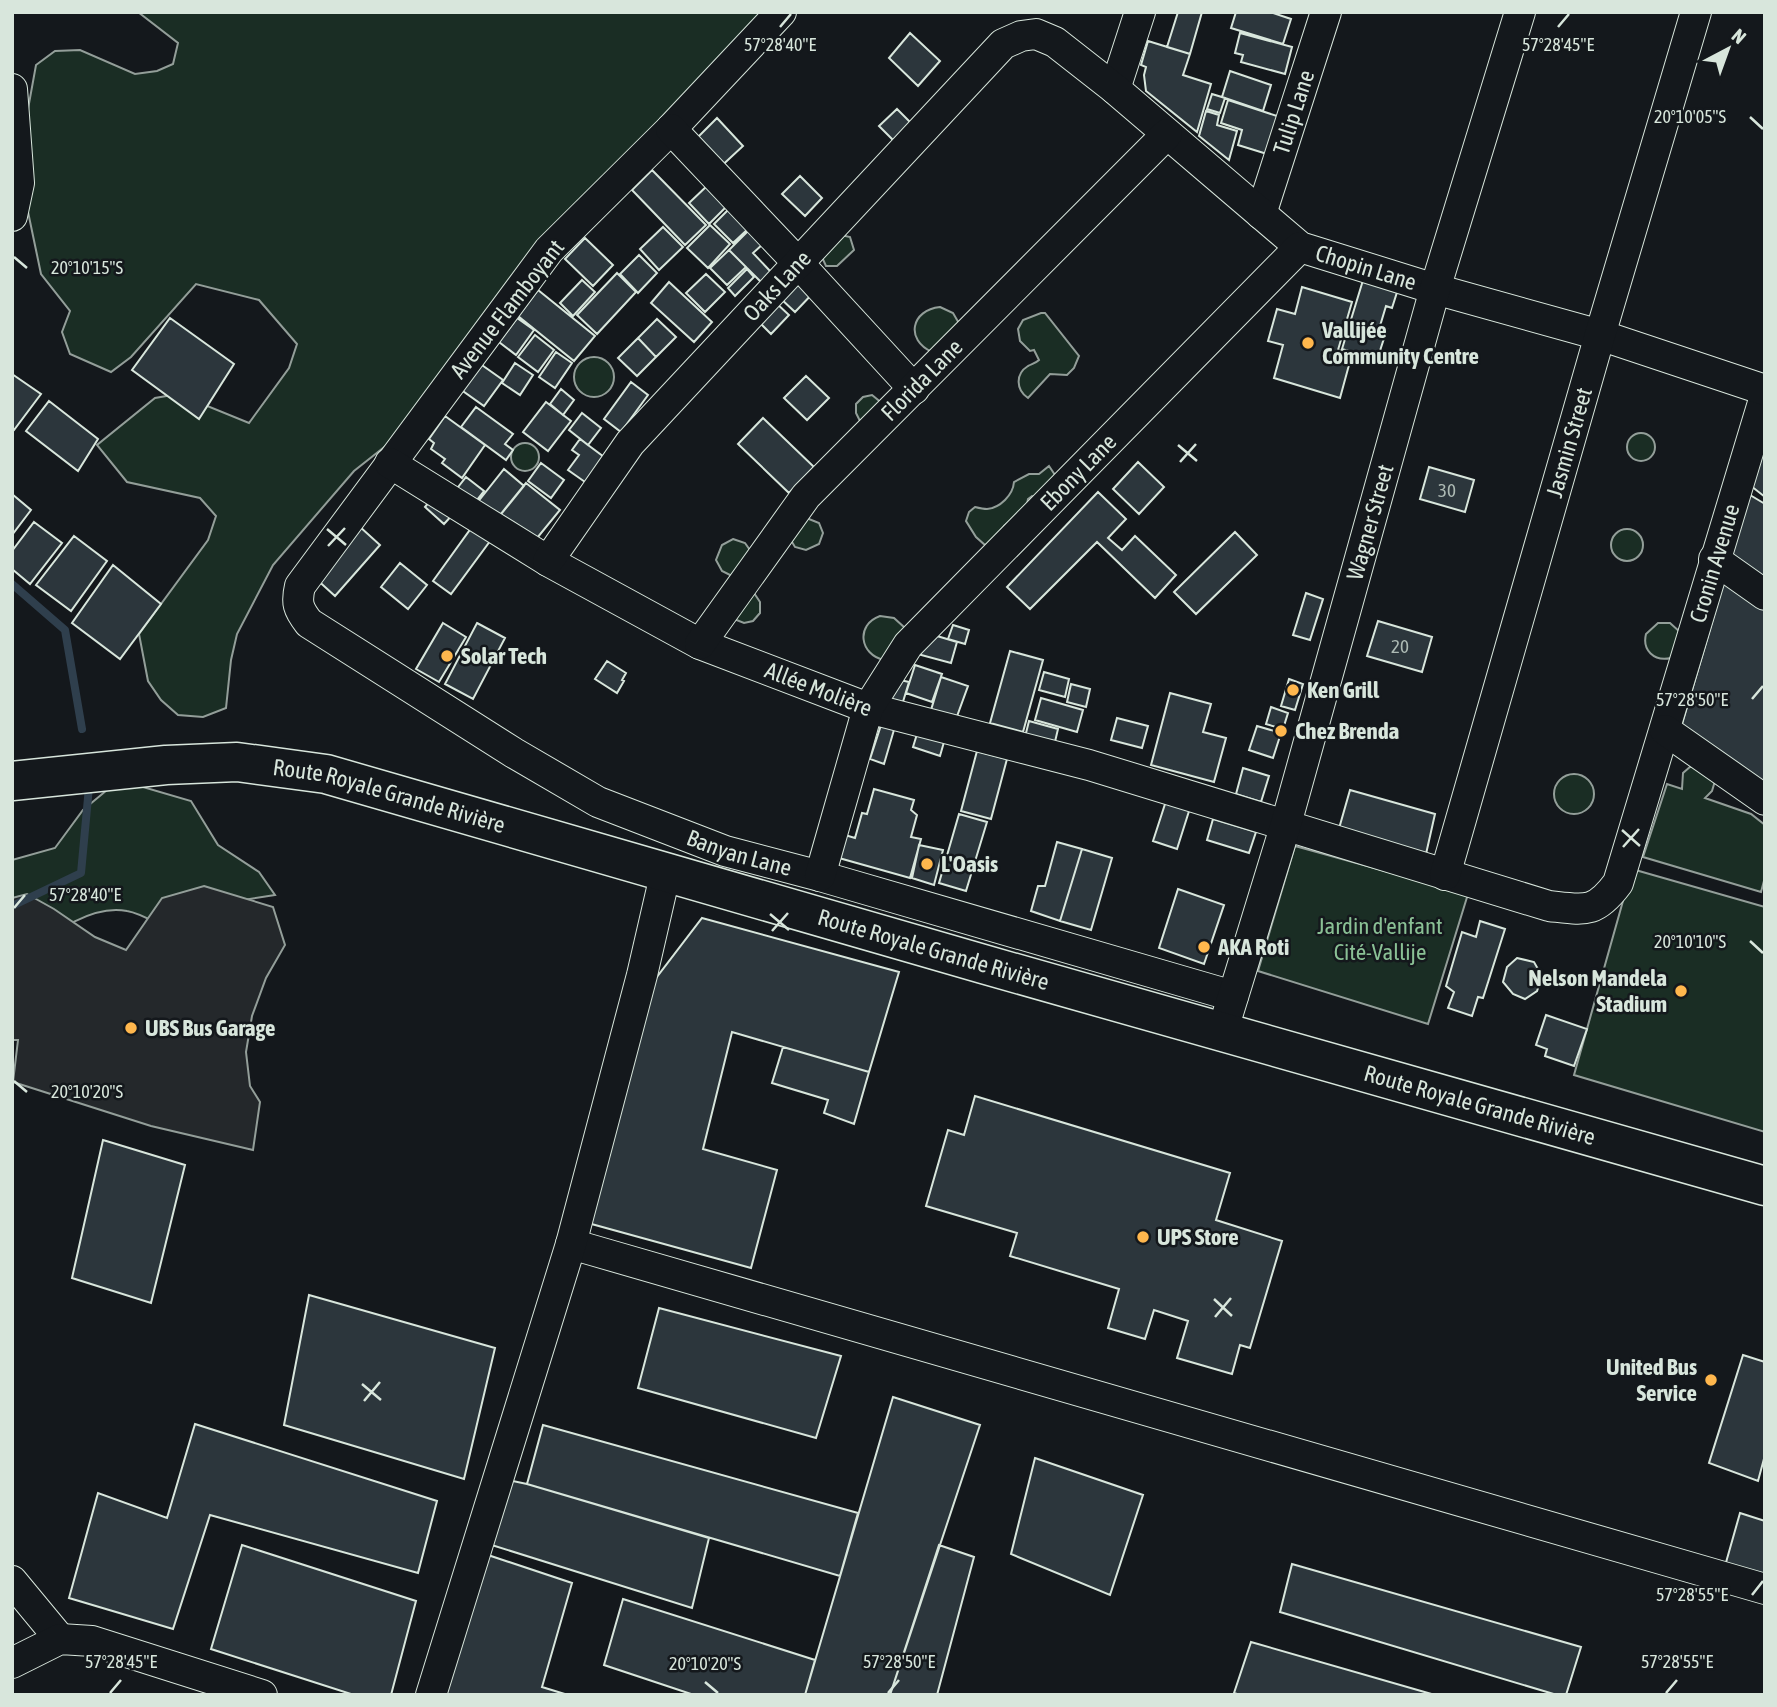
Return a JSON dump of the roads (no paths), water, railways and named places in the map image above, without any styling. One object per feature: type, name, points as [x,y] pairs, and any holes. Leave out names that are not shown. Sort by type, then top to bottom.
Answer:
[{"type":"main road","name":"Route Royale Grande Rivière","points":[[12,781],[166,765],[237,762],[326,774],[1222,1033],[1765,1186]]},
{"type":"street","name":"Avenue Flamboyant","points":[[296,602],[300,586],[549,250],[671,130],[781,12]]},
{"type":"street","points":[[1115,89],[1140,12]]},
{"type":"street","name":"Tulip Lane","points":[[1261,214],[1326,12]]},
{"type":"street","name":"Wagner Street","points":[[1222,1033],[1286,824],[1435,289],[1520,12]]},
{"type":"street","name":"Jasmin Street","points":[[1445,875],[1696,12]]},
{"type":"street","name":"Chopin Lane","points":[[1029,35],[1036,34],[1055,42],[1115,89],[1300,247],[1435,289],[1600,335],[1765,390]]},
{"type":"street","name":"Oaks Lane","points":[[548,561],[630,443],[1003,44],[1029,35]]},
{"type":"street","points":[[12,89],[19,183],[12,216]]},
{"type":"street","points":[[671,130],[914,389]]},
{"type":"street","name":"Florida Lane","points":[[699,644],[806,496],[1167,134]]},
{"type":"street","name":"Ebony Lane","points":[[820,876],[868,708],[908,645],[1300,247]]},
{"type":"street","name":"Cronin Avenue","points":[[1445,875],[1549,906],[1584,910],[1606,900],[1618,883],[1765,396]]},
{"type":"street","name":"Allée Molière","points":[[390,463],[548,561],[699,644],[868,708],[1089,765],[1445,875]]},
{"type":"street","points":[[1714,559],[1765,594]]},
{"type":"street","name":"Banyan Lane","points":[[296,602],[309,623],[514,754],[598,802],[725,851],[1233,996]]},
{"type":"street","points":[[1665,730],[1765,800]]},
{"type":"street","points":[[430,1695],[571,1244],[642,975],[666,871]]},
{"type":"street","points":[[571,1244],[1765,1588]]},
{"type":"street","points":[[12,1581],[60,1639]]},
{"type":"street","points":[[12,1663],[60,1639],[92,1641],[262,1695]]},
{"type":"waterway","points":[[12,584],[65,630],[82,729]]},
{"type":"waterway","points":[[12,906],[81,873],[89,787]]},
{"type":"place","name":"Vallijée Community Centre","points":[[1308,343]]},
{"type":"place","name":"Solar Tech","points":[[447,656]]},
{"type":"place","name":"Ken Grill","points":[[1293,690]]},
{"type":"place","name":"Chez Brenda","points":[[1281,731]]},
{"type":"place","name":"L'Oasis","points":[[927,864]]},
{"type":"place","name":"AKA Roti","points":[[1204,947]]},
{"type":"place","name":"Nelson Mandela Stadium","points":[[1681,991]]},
{"type":"place","name":"UBS Bus Garage","points":[[131,1028]]},
{"type":"place","name":"UPS Store","points":[[1143,1237]]},
{"type":"place","name":"United Bus Service","points":[[1711,1380]]},
{"type":"park label","name":"Jardin d'enfant Cité-Vallije","points":[[1380,939]]}]
